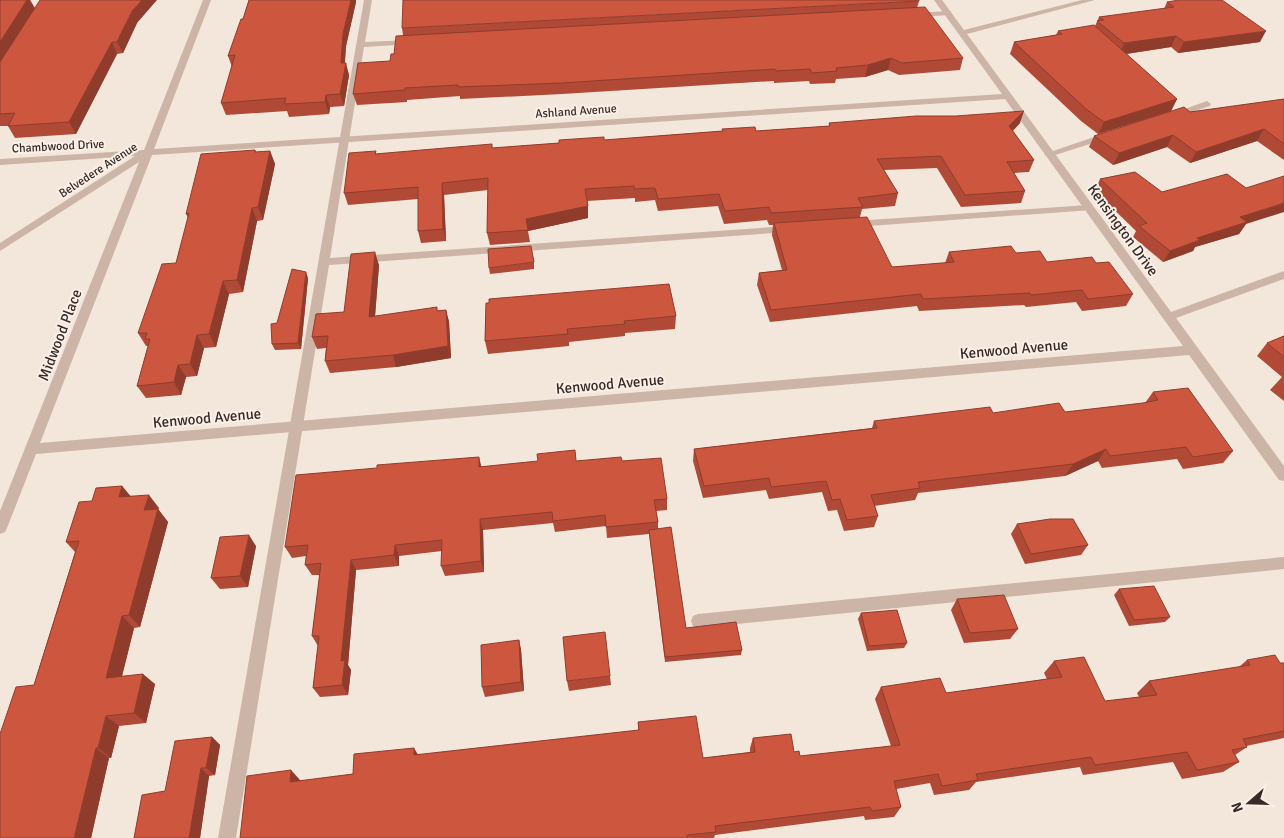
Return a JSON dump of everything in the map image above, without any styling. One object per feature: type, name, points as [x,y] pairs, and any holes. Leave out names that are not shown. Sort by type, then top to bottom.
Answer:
[{"type":"street","name":"Belvedere Avenue","points":[[0,248],[148,152],[207,0]]},
{"type":"street","points":[[227,838],[368,0]]},
{"type":"street","name":"Kensington Drive","points":[[938,0],[1284,476]]},
{"type":"street","points":[[963,33],[1091,0]]},
{"type":"street","points":[[908,15],[948,13]]},
{"type":"street","points":[[360,45],[420,42]]},
{"type":"street","name":"Ashland Avenue","points":[[148,152],[1007,96]]},
{"type":"street","points":[[1166,118],[1207,104]]},
{"type":"street","points":[[1049,154],[1121,132]]},
{"type":"street","name":"Chambwood Drive","points":[[0,162],[148,152]]},
{"type":"street","name":"Midwood Place","points":[[0,528],[148,152]]},
{"type":"street","points":[[840,225],[1088,208]]},
{"type":"street","points":[[324,262],[800,228]]},
{"type":"street","points":[[1168,317],[1284,275]]},
{"type":"street","name":"Kenwood Avenue","points":[[31,449],[1192,350]]},
{"type":"street","points":[[698,621],[1284,563]]},
{"type":"building","points":[[0,0],[27,0],[0,42]]},
{"type":"building","points":[[40,0],[142,0],[132,11],[117,42],[112,42],[69,122],[8,126],[15,113],[0,114],[0,62]]},
{"type":"building","points":[[249,0],[351,0],[343,34],[341,63],[346,63],[340,94],[326,95],[325,102],[284,104],[286,98],[221,103],[235,55],[228,56]]},
{"type":"building","points":[[403,0],[919,0],[919,1],[402,28]]},
{"type":"building","points":[[1179,0],[1222,0],[1266,31],[1184,42],[1176,36],[1124,43],[1097,21],[1104,20],[1099,17],[1174,7],[1167,2]]},
{"type":"building","points":[[925,7],[963,58],[902,63],[891,58],[868,65],[836,68],[837,71],[812,73],[810,69],[776,71],[775,69],[562,83],[405,88],[405,90],[353,94],[358,63],[390,61],[391,54],[394,54],[396,36]]},
{"type":"building","points":[[1094,25],[1177,99],[1104,122],[1086,109],[1014,42],[1062,34],[1058,31]]},
{"type":"building","points":[[1284,99],[1284,144],[1264,129],[1196,152],[1173,135],[1119,153],[1094,136],[1184,107],[1190,112]]},
{"type":"building","points":[[1024,111],[1009,126],[1034,160],[1007,162],[1025,191],[965,195],[941,156],[877,159],[898,193],[858,198],[863,207],[771,213],[769,207],[725,211],[719,194],[658,199],[655,188],[635,189],[634,186],[585,189],[588,206],[526,219],[528,230],[487,233],[488,178],[442,183],[443,229],[418,231],[418,187],[344,193],[349,153],[376,151],[375,154],[492,144],[492,148],[559,143],[559,140],[604,137],[604,140],[755,127],[756,131],[830,126],[829,123],[916,116],[956,116]]},
{"type":"building","points":[[255,150],[255,152],[270,151],[258,207],[252,208],[237,280],[223,281],[209,334],[197,335],[190,364],[178,365],[174,382],[137,386],[150,339],[145,339],[147,333],[138,333],[162,264],[176,263],[201,154]]},
{"type":"building","points":[[1135,172],[1162,192],[1227,174],[1246,188],[1284,176],[1284,203],[1240,217],[1247,222],[1197,238],[1200,240],[1170,251],[1139,226],[1147,223],[1100,179]]},
{"type":"building","points":[[867,217],[892,267],[954,262],[949,252],[1011,246],[1016,253],[1040,251],[1047,262],[1092,257],[1096,263],[1109,262],[1133,294],[1088,299],[1082,290],[1031,295],[1030,293],[923,299],[921,294],[771,310],[759,273],[787,270],[774,223]]},
{"type":"building","points":[[531,246],[534,262],[489,268],[488,249]]},
{"type":"building","points":[[375,252],[369,317],[437,307],[437,311],[446,310],[448,346],[393,355],[325,361],[328,336],[312,337],[316,314],[344,312],[351,254]]},
{"type":"building","points":[[292,269],[306,272],[298,343],[272,344],[271,324],[277,323]]},
{"type":"building","points":[[669,284],[676,316],[624,321],[625,324],[567,329],[568,334],[485,341],[486,303],[489,303],[489,299]]},
{"type":"building","points":[[1284,336],[1284,357],[1267,343]]},
{"type":"building","points":[[1188,388],[1233,451],[1193,457],[1186,447],[1110,456],[1106,449],[1073,464],[918,482],[920,488],[871,495],[878,516],[847,520],[840,499],[832,500],[826,481],[771,487],[769,478],[704,486],[694,449],[877,428],[874,421],[990,407],[993,413],[1059,403],[1065,412],[1143,403],[1158,400],[1153,392]]},
{"type":"building","points":[[575,450],[576,461],[621,457],[622,461],[661,458],[667,499],[654,500],[658,522],[606,527],[605,515],[553,521],[552,512],[480,519],[481,561],[441,566],[442,540],[395,545],[394,555],[351,560],[341,661],[345,660],[342,685],[313,688],[319,636],[312,636],[321,563],[305,565],[308,545],[285,547],[296,475],[377,468],[377,465],[479,457],[479,467],[538,461],[537,454]]},
{"type":"building","points":[[122,486],[119,497],[149,495],[144,510],[158,509],[129,615],[122,616],[106,678],[143,674],[134,713],[106,716],[98,748],[96,748],[74,838],[0,838],[0,734],[16,687],[34,685],[79,541],[66,542],[79,502],[92,501],[96,488]]},
{"type":"building","points":[[1050,519],[1073,519],[1088,545],[1031,554],[1017,524]]},
{"type":"building","points":[[671,527],[686,628],[736,622],[742,650],[665,657],[649,530]]},
{"type":"building","points":[[249,535],[240,576],[211,578],[220,537]]},
{"type":"building","points":[[1154,586],[1170,617],[1134,620],[1119,589]]},
{"type":"building","points":[[1004,595],[1018,629],[970,633],[957,599]]},
{"type":"building","points":[[897,610],[907,643],[869,646],[861,613]]},
{"type":"building","points":[[605,632],[610,676],[567,681],[563,637]]},
{"type":"building","points":[[519,640],[521,682],[482,687],[481,645]]},
{"type":"building","points":[[1275,655],[1280,663],[1284,663],[1284,731],[1243,739],[1247,747],[1232,750],[1239,762],[1197,770],[1187,752],[1095,765],[1091,757],[976,774],[978,780],[942,786],[938,774],[894,781],[901,807],[872,811],[870,807],[715,826],[716,832],[687,835],[687,838],[240,838],[247,776],[291,770],[290,782],[353,774],[354,754],[414,748],[414,755],[639,730],[638,722],[696,716],[703,758],[755,752],[753,738],[791,734],[794,752],[799,751],[800,756],[900,745],[881,687],[940,678],[946,693],[1062,677],[1054,661],[1084,657],[1105,701],[1157,695],[1149,681],[1250,665],[1247,660]]},
{"type":"building","points":[[212,737],[206,768],[201,768],[189,838],[134,838],[142,795],[165,791],[175,741]]}]
